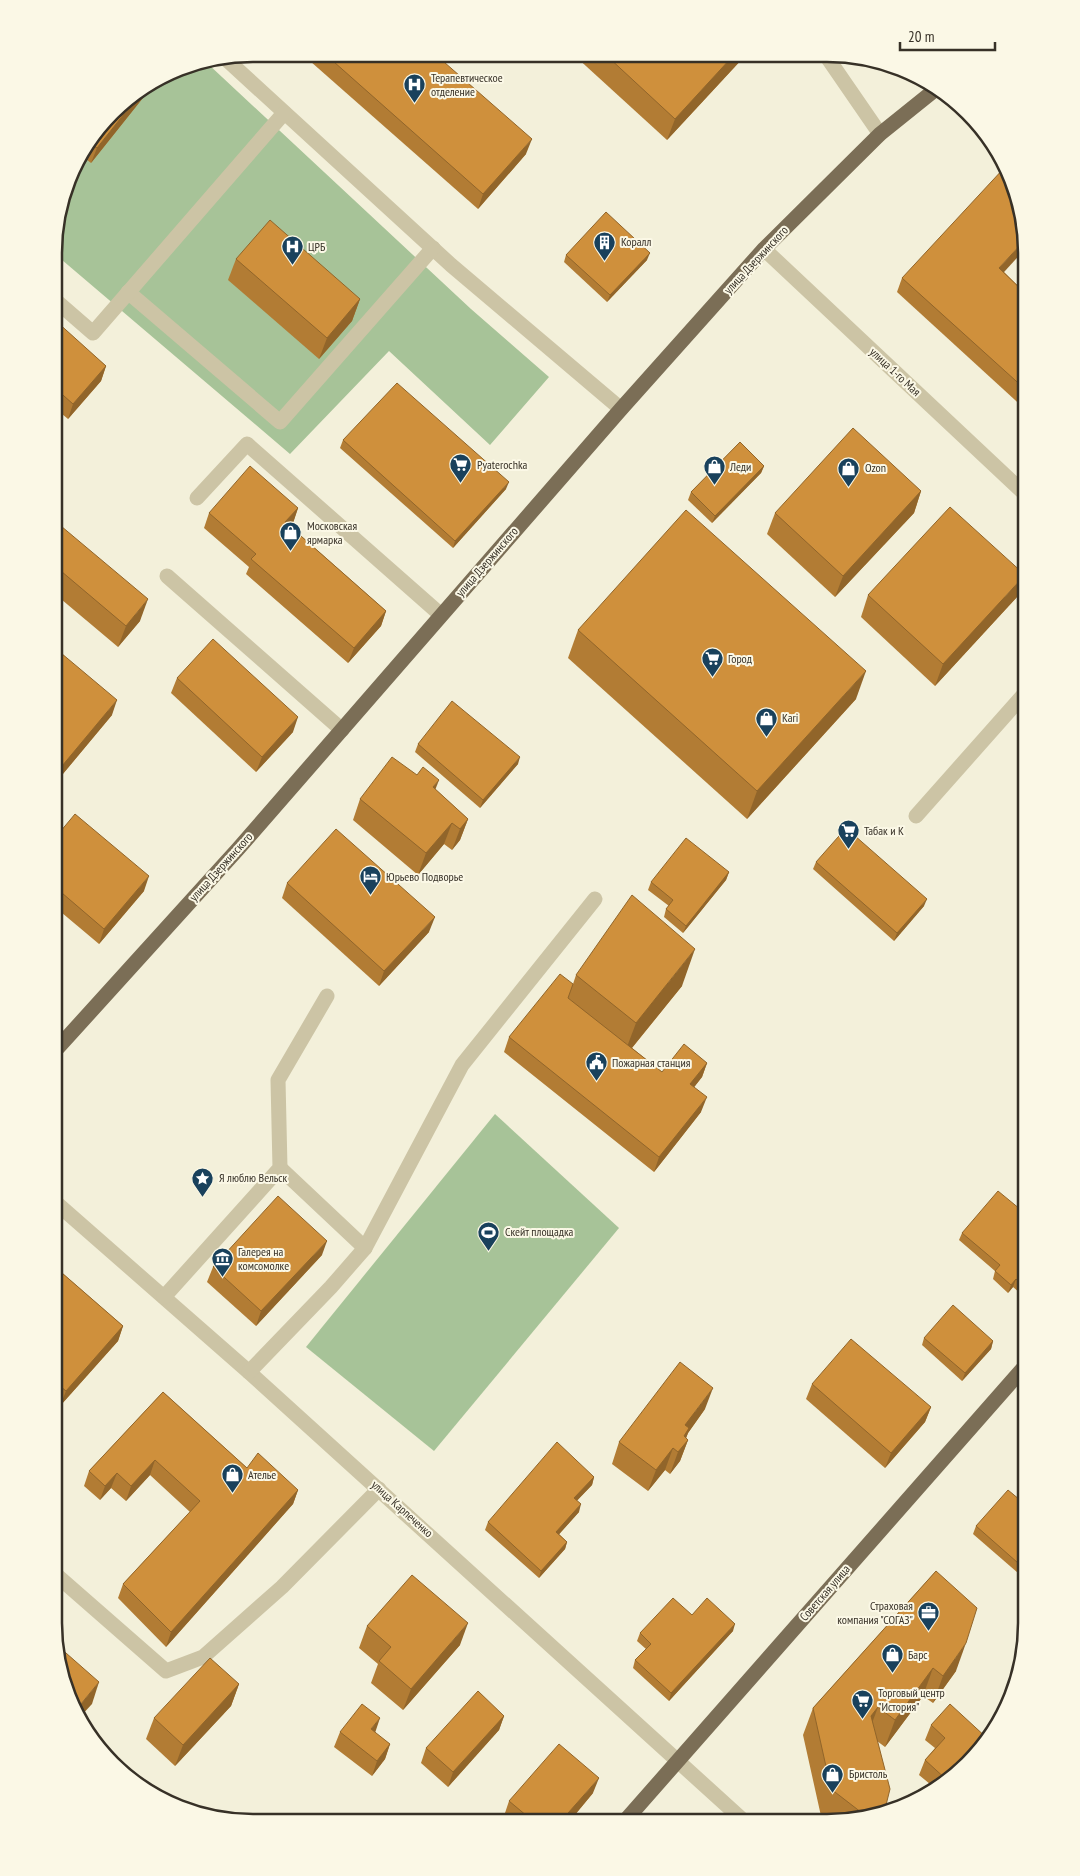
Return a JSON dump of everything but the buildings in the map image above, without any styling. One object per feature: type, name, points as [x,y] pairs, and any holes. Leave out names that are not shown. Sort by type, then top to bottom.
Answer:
[{"type":"main road","name":"улица Дзержинского","points":[[62,1043],[238,849],[620,409],[764,248],[880,134],[931,93]]},
{"type":"main road","name":"Советская улица","points":[[631,1814],[1018,1374]]},
{"type":"street","points":[[831,62],[880,134]]},
{"type":"street","points":[[231,64],[433,248],[620,409]]},
{"type":"street","points":[[62,306],[93,333],[284,113]]},
{"type":"street","points":[[128,292],[280,422],[433,248]]},
{"type":"street","name":"улица 1-го Мая","points":[[764,248],[1018,487]]},
{"type":"street","points":[[197,498],[246,444],[441,615]]},
{"type":"street","points":[[166,576],[342,730]]},
{"type":"street","points":[[916,816],[1018,701]]},
{"type":"street","points":[[249,1372],[324,1295],[365,1248],[462,1065],[595,899]]},
{"type":"street","points":[[164,1297],[280,1168],[278,1080],[327,996]]},
{"type":"street","points":[[280,1168],[365,1248]]},
{"type":"street","name":"улица Карпеченко","points":[[62,1208],[249,1372],[736,1814]]},
{"type":"street","points":[[62,1580],[166,1671],[203,1657],[282,1587],[379,1489]]},
{"type":"green space","name":"ЦРБ","points":[[211,67],[471,309],[549,377],[490,445],[389,351],[290,454],[62,260],[64,229],[69,204],[82,169],[102,137],[118,118],[147,95],[180,77]]},
{"type":"green space","points":[[495,1114],[619,1228],[434,1451],[306,1347]]},
{"type":"place","name":"Терапевтическое отделение","points":[[415,104]]},
{"type":"place","name":"Коралл","points":[[605,261]]},
{"type":"place","name":"ЦРБ","points":[[292,266]]},
{"type":"place","name":"Pyaterochka","points":[[461,484]]},
{"type":"place","name":"Леди","points":[[714,486]]},
{"type":"place","name":"Ozon","points":[[849,487]]},
{"type":"place","name":"Московская ярмарка","points":[[291,552]]},
{"type":"place","name":"Город","points":[[712,678]]},
{"type":"place","name":"Kari","points":[[766,737]]},
{"type":"place","name":"Табак и К","points":[[848,850]]},
{"type":"place","name":"Юрьево Подворье","points":[[370,896]]},
{"type":"place","name":"Пожарная станция","points":[[596,1082]]},
{"type":"place","name":"Я люблю Вельск","points":[[203,1197]]},
{"type":"place","name":"Скейт площадка","points":[[489,1251]]},
{"type":"place","name":"Галерея на комсомолке","points":[[222,1278]]},
{"type":"place","name":"Ателье","points":[[232,1494]]},
{"type":"place","name":"Страховая компания \"СОГАЗ\"","points":[[929,1632]]},
{"type":"place","name":"Барс","points":[[892,1674]]},
{"type":"place","name":"Торговый центр \"История\"","points":[[862,1719]]},
{"type":"place","name":"Бристоль","points":[[833,1793]]}]
